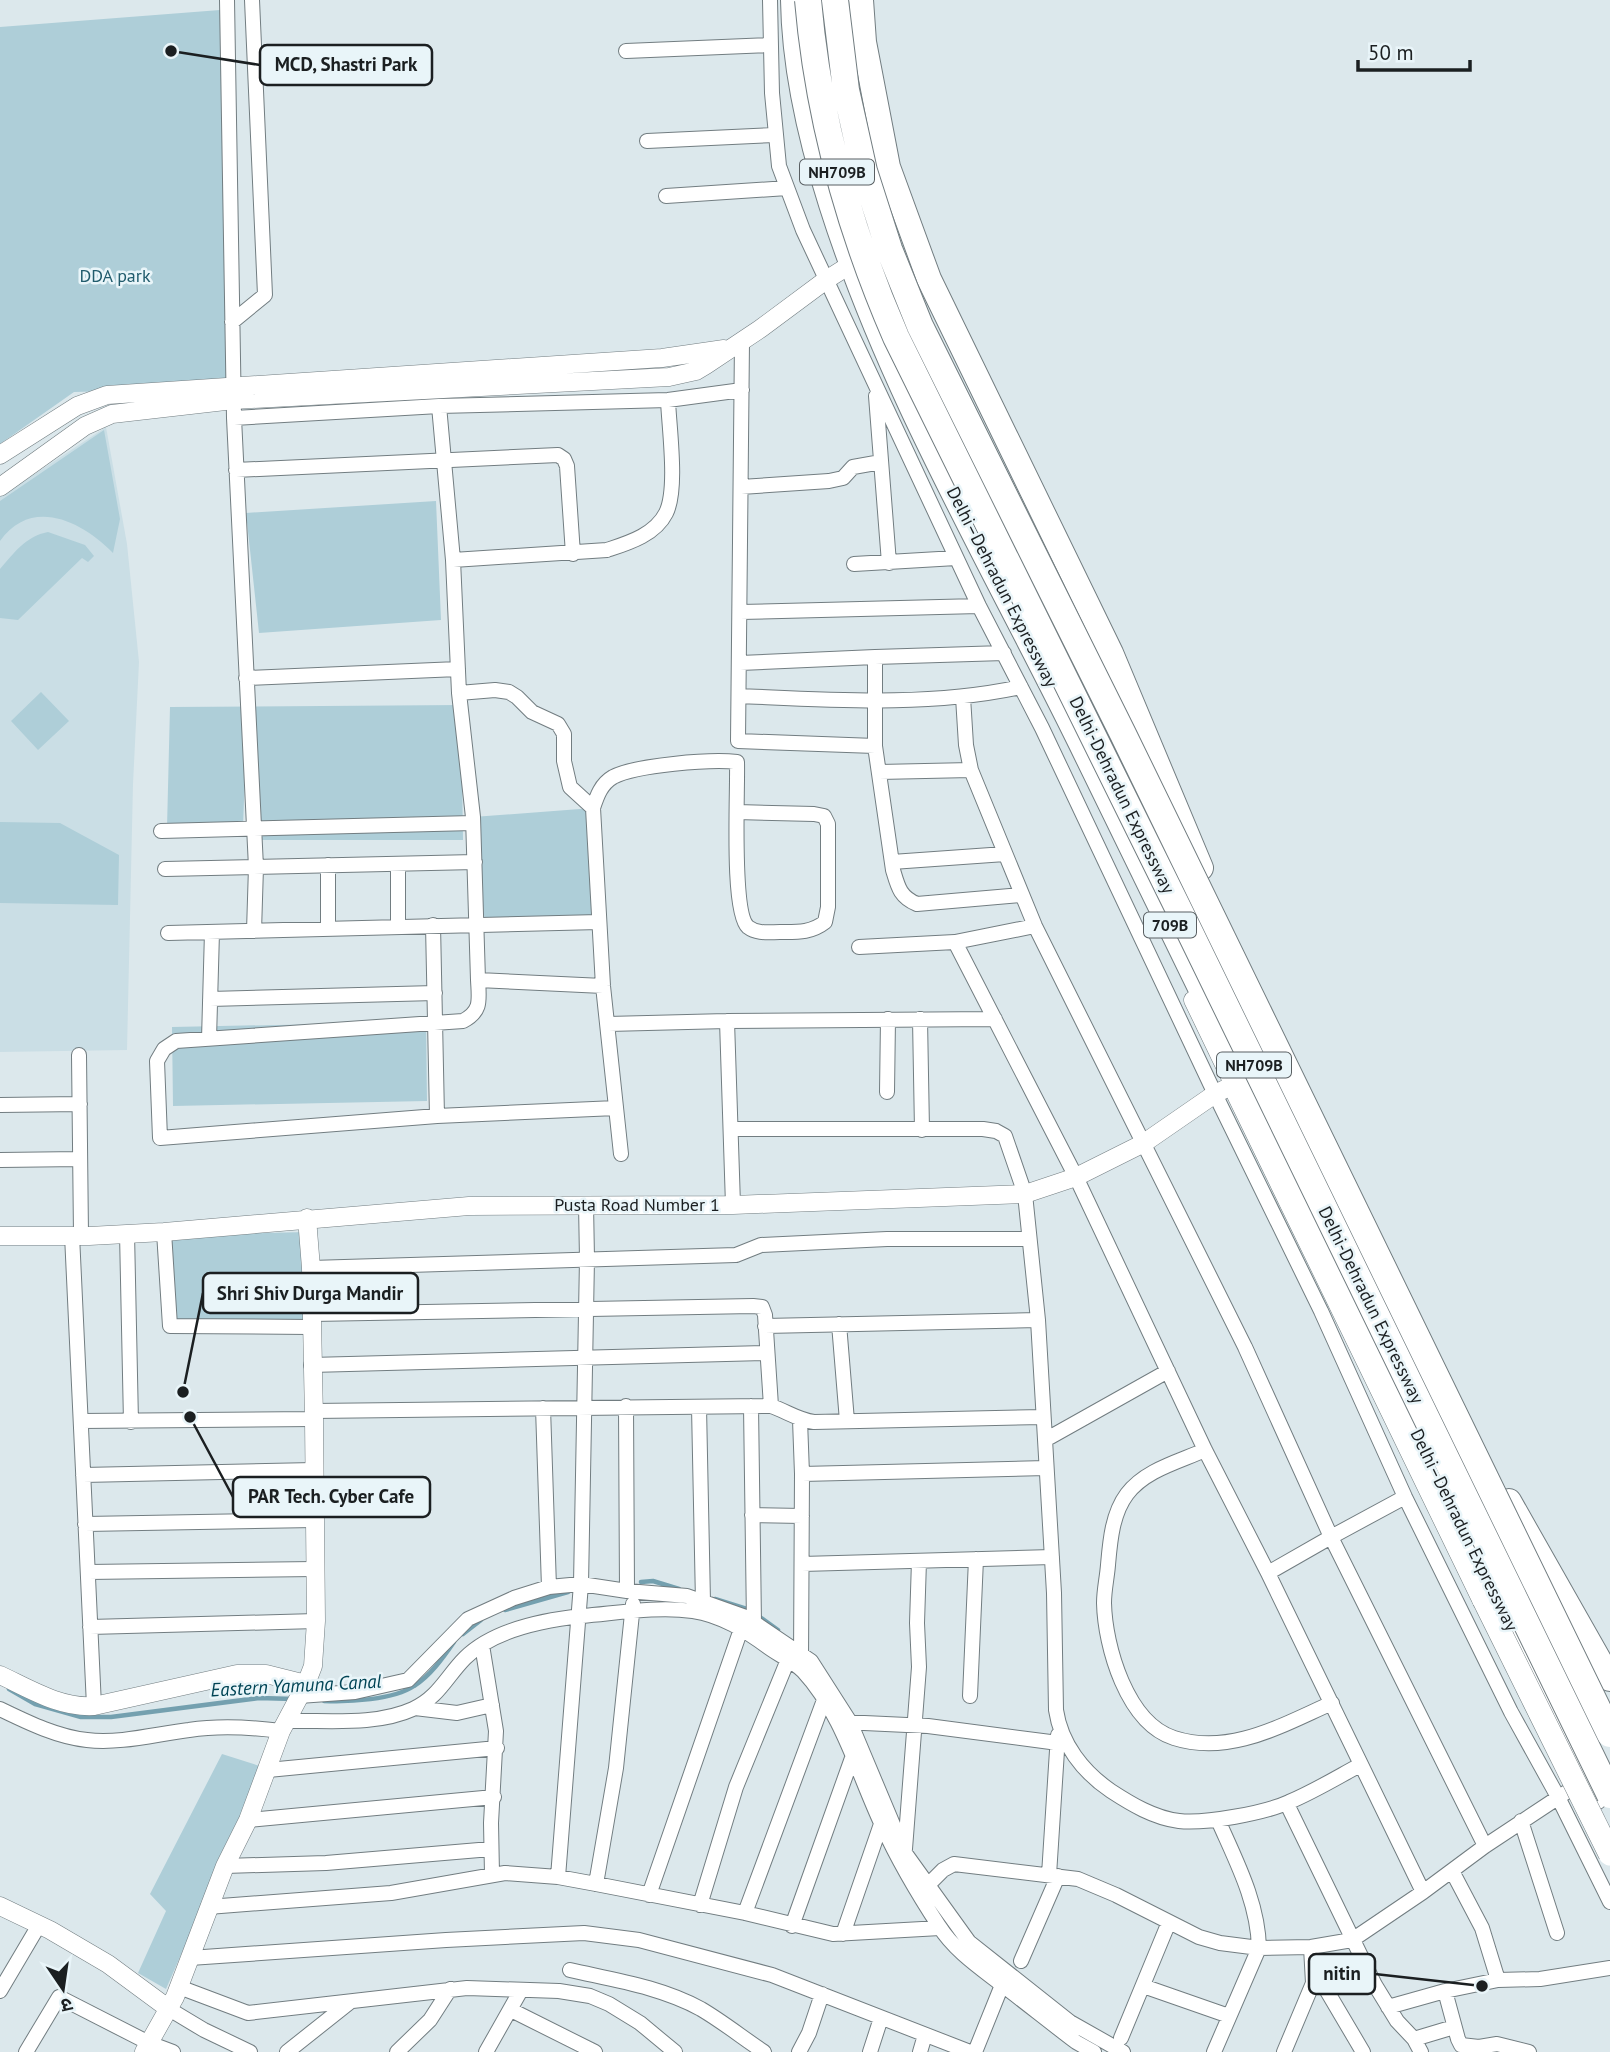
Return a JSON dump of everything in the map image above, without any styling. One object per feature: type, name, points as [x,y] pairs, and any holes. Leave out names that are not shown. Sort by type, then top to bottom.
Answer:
[{"type":"highway","name":"Delhi–Dehradun Expressway","points":[[793,0],[800,83],[815,153],[850,264],[883,346],[937,459],[1107,795],[1232,1086],[1523,1651],[1610,1830]]},
{"type":"highway","name":"Delhi-Dehradun Expressway","points":[[808,0],[820,95],[839,178],[864,258],[896,337],[1157,864],[1610,1796]]},
{"type":"highway","name":"Delhi-Dehradun Expressway","points":[[835,0],[846,90],[864,171],[889,249],[920,326],[1152,794],[1610,1734]]},
{"type":"highway","name":"709B","points":[[861,0],[863,42],[888,167],[929,279],[1111,653],[1223,920],[1482,1455],[1610,1679]]},
{"type":"main road","points":[[1232,1086],[1610,1854]]},
{"type":"street","points":[[227,0],[234,402],[256,867],[254,930]]},
{"type":"street","points":[[232,322],[265,295],[252,0]]},
{"type":"street","points":[[770,0],[770,45],[779,166],[825,279],[844,314],[875,388],[979,606],[1232,1086],[1321,1311],[1405,1497],[1511,1712],[1558,1797],[1610,1902]]},
{"type":"street","points":[[626,51],[770,45]]},
{"type":"street","points":[[647,141],[775,135]]},
{"type":"street","points":[[666,196],[788,188]]},
{"type":"street","points":[[0,487],[85,426],[112,414],[662,358],[738,344],[825,279],[912,234]]},
{"type":"street","points":[[737,812],[824,816],[828,824],[828,907],[825,922],[814,931],[759,932],[748,926],[741,915],[739,900],[737,812],[737,762],[742,390],[738,344]]},
{"type":"street","points":[[875,388],[889,563]]},
{"type":"street","points":[[0,455],[77,406],[99,397],[439,407],[668,400],[742,390]]},
{"type":"street","points":[[453,560],[607,550],[630,543],[650,531],[666,514],[672,487],[668,400]]},
{"type":"street","points":[[439,407],[453,560],[459,693],[473,823],[479,1003],[474,1015],[463,1021],[176,1041],[164,1049],[157,1061],[160,1138],[437,1116],[616,1108]]},
{"type":"street","points":[[236,470],[558,455],[564,459],[567,466],[573,554]]},
{"type":"street","points":[[741,487],[829,481],[843,478],[853,467],[881,462]]},
{"type":"street","points":[[854,564],[956,558]]},
{"type":"street","points":[[740,612],[979,606]]},
{"type":"street","points":[[740,663],[1004,653]]},
{"type":"street","points":[[875,657],[875,746],[898,888],[906,900],[917,904],[1021,895]]},
{"type":"street","points":[[246,678],[458,669]]},
{"type":"street","points":[[739,696],[876,701],[963,697],[1021,687]]},
{"type":"street","points":[[459,693],[495,690],[509,692],[517,696],[532,712],[558,724],[564,734],[564,761],[570,787],[593,808]]},
{"type":"street","points":[[963,697],[966,745],[971,770],[1035,926],[1245,1348],[1331,1538],[1485,1846]]},
{"type":"street","points":[[738,741],[875,746]]},
{"type":"street","points":[[621,1154],[603,986],[593,808],[599,791],[611,778],[634,770],[737,762]]},
{"type":"street","points":[[879,772],[971,770]]},
{"type":"street","points":[[1107,795],[1115,783],[1137,773],[1153,775],[1166,783]]},
{"type":"street","points":[[161,831],[473,823]]},
{"type":"street","points":[[892,862],[1005,855]]},
{"type":"street","points":[[165,869],[475,862]]},
{"type":"street","points":[[398,864],[398,926]]},
{"type":"street","points":[[328,865],[328,928]]},
{"type":"street","points":[[168,933],[477,923],[599,922]]},
{"type":"street","points":[[433,925],[437,1116]]},
{"type":"street","points":[[859,947],[955,942],[1035,926]]},
{"type":"street","points":[[209,1039],[212,932]]},
{"type":"street","points":[[955,942],[1076,1177],[1205,1450],[1423,1892]]},
{"type":"street","points":[[478,980],[603,986]]},
{"type":"street","points":[[210,999],[435,993]]},
{"type":"street","points":[[608,1024],[995,1018]]},
{"type":"street","points":[[920,1019],[922,1130]]},
{"type":"street","points":[[887,1092],[888,1020]]},
{"type":"street","points":[[727,1021],[733,1205]]},
{"type":"street","points":[[79,1055],[80,1159],[76,1235],[83,1475],[94,1706]]},
{"type":"street","name":"Pusta Road Number 1","points":[[0,1236],[164,1232],[469,1206],[733,1205],[1025,1194],[1076,1177],[1144,1143],[1232,1086]]},
{"type":"street","points":[[0,1105],[80,1104]]},
{"type":"street","points":[[732,1129],[984,1129],[1005,1136],[1025,1194],[1038,1320],[1054,1593],[1054,1681],[1058,1723],[1053,1875],[1021,1961]]},
{"type":"street","points":[[0,1160],[80,1159]]},
{"type":"street","points":[[558,1877],[583,1584],[586,1204]]},
{"type":"street","points":[[147,2048],[179,1987],[225,1866],[248,1820],[286,1722],[313,1666],[316,1621],[314,1415],[311,1268],[307,1219]]},
{"type":"street","points":[[164,1232],[170,1326],[587,1308],[762,1307],[771,1406]]},
{"type":"street","points":[[127,1234],[131,1422]]},
{"type":"street","points":[[311,1268],[736,1255],[761,1245],[887,1239],[1028,1239]]},
{"type":"street","points":[[765,1326],[1038,1320]]},
{"type":"street","points":[[839,1324],[847,1421]]},
{"type":"street","points":[[312,1365],[767,1353]]},
{"type":"street","points":[[1045,1440],[1168,1371]]},
{"type":"street","points":[[81,1421],[131,1422],[626,1406],[771,1406],[800,1420],[1043,1417]]},
{"type":"street","points":[[596,1884],[616,1768],[632,1612],[626,1591],[626,1406]]},
{"type":"street","points":[[649,1895],[750,1624],[754,1604],[751,1406]]},
{"type":"street","points":[[699,1407],[703,1597]]},
{"type":"street","points":[[543,1408],[549,1587]]},
{"type":"street","points":[[800,1420],[801,1662]]},
{"type":"street","points":[[1205,1450],[1149,1474],[1127,1494],[1115,1519],[1109,1547],[1104,1602],[1112,1656],[1127,1691],[1140,1713],[1158,1730],[1173,1738],[1194,1742],[1222,1743],[1253,1738],[1332,1703]]},
{"type":"street","points":[[802,1474],[1046,1468]]},
{"type":"street","points":[[83,1475],[314,1470]]},
{"type":"street","points":[[1268,1573],[1405,1497]]},
{"type":"street","points":[[752,1515],[802,1516]]},
{"type":"street","points":[[85,1524],[315,1520]]},
{"type":"street","points":[[802,1564],[1052,1557]]},
{"type":"street","points":[[970,1696],[976,1559]]},
{"type":"street","points":[[905,1857],[919,1667],[919,1561]]},
{"type":"street","points":[[88,1572],[315,1569]]},
{"type":"street","points":[[0,1675],[74,1707],[94,1706],[237,1674],[266,1674],[303,1690],[355,1692],[408,1680],[468,1619],[514,1598],[549,1587],[583,1584],[626,1591],[703,1597],[746,1617],[787,1662],[811,1661],[887,1808],[905,1857]]},
{"type":"street","points":[[0,1709],[67,1736],[88,1740],[147,1737],[222,1726],[396,1715],[415,1708],[441,1689],[462,1661],[482,1645],[505,1634],[579,1617],[664,1609],[694,1611],[750,1624],[801,1662],[824,1700],[844,1722],[852,1758],[881,1824],[923,1886],[969,1942],[1070,2022],[1122,2045],[1169,1922]]},
{"type":"street","points":[[90,1626],[316,1621]]},
{"type":"street","points":[[1523,1651],[1579,1625]]},
{"type":"street","points":[[482,1645],[497,1748],[492,1874]]},
{"type":"street","points":[[700,1905],[736,1787],[787,1662]]},
{"type":"street","points":[[745,1913],[824,1700]]},
{"type":"street","points":[[415,1708],[457,1713],[492,1704]]},
{"type":"street","points":[[844,1722],[915,1726],[1058,1743]]},
{"type":"street","points":[[1058,1723],[1077,1762],[1096,1781],[1152,1814],[1179,1821],[1218,1820],[1287,1804],[1360,1765]]},
{"type":"street","points":[[268,1770],[497,1748]]},
{"type":"street","points":[[792,1926],[852,1758]]},
{"type":"street","points":[[923,1886],[954,1864],[1053,1875],[1078,1879],[1096,1886],[1199,1937],[1220,1944],[1259,1948],[1311,1947],[1352,1940],[1521,1821],[1586,1781]]},
{"type":"street","points":[[248,1820],[494,1797]]},
{"type":"street","points":[[1287,1804],[1352,1940],[1388,2007],[1417,2045],[1454,2027]]},
{"type":"street","points":[[1214,2052],[1259,1948],[1259,1931],[1253,1906],[1218,1820]]},
{"type":"street","points":[[1521,1821],[1557,1933]]},
{"type":"street","points":[[843,1934],[881,1824]]},
{"type":"street","points":[[225,1866],[326,1863],[491,1849]]},
{"type":"street","points":[[1452,1871],[1482,1928],[1497,1980]]},
{"type":"street","points":[[208,1907],[391,1893],[492,1874],[517,1873],[596,1884],[745,1913],[833,1934],[940,1928]]},
{"type":"street","points":[[923,1886],[940,1928],[976,1964],[1076,2042],[1094,2052]]},
{"type":"street","points":[[1,1908],[39,1924],[107,1964],[169,2009],[204,2030],[250,2052]]},
{"type":"street","points":[[0,1990],[39,1924]]},
{"type":"street","points":[[190,1958],[584,1933],[639,1940],[772,1975],[972,2052],[1002,1985]]},
{"type":"street","points":[[1284,2052],[1313,1983],[1311,1947]]},
{"type":"street","points":[[1313,1968],[1363,2052]]},
{"type":"street","points":[[1388,2007],[1445,1990],[1497,1980],[1540,1979],[1610,1969]]},
{"type":"street","points":[[570,1970],[656,1990],[679,1999],[699,2008],[747,2047],[764,2052]]},
{"type":"street","points":[[1143,1986],[1229,2016]]},
{"type":"street","points":[[179,1987],[248,2013],[450,1989],[551,1990],[590,1996],[609,2004],[640,2023],[676,2052]]},
{"type":"street","points":[[397,2052],[430,2020],[450,1989]]},
{"type":"street","points":[[486,2052],[521,1990]]},
{"type":"street","points":[[1445,1990],[1461,2045],[1479,2050],[1497,2044],[1529,2052]]},
{"type":"street","points":[[799,2052],[809,2033],[822,1994]]},
{"type":"street","points":[[26,2052],[59,1997],[147,2048],[173,2052]]},
{"type":"street","points":[[287,2052],[350,2002]]},
{"type":"street","points":[[511,2010],[595,2052]]},
{"type":"street","points":[[870,2052],[881,2018]]},
{"type":"street","points":[[920,2052],[925,2035]]},
{"type":"shaded area","points":[[106,427],[127,544],[139,662],[133,784],[127,1050],[0,1052],[0,497]]},
{"type":"green space","name":"DDA park","points":[[220,10],[234,388],[74,392],[0,444],[0,27]]},
{"type":"green space","points":[[104,430],[120,519],[113,553],[86,531],[56,518],[26,520],[12,528],[0,541],[0,501]]},
{"type":"green space","points":[[436,501],[441,620],[259,633],[246,513]]},
{"type":"green space","points":[[48,532],[85,545],[94,556],[88,562],[82,558],[18,620],[0,618],[0,569],[27,541]]},
{"type":"green space","points":[[41,692],[69,721],[38,750],[11,721]]},
{"type":"green space","points":[[461,705],[463,840],[254,840],[247,719],[243,827],[167,828],[170,707]]},
{"type":"green space","points":[[593,808],[599,922],[485,923],[473,817]]},
{"type":"green space","points":[[0,822],[60,823],[119,855],[118,905],[0,903]]},
{"type":"green space","points":[[426,1022],[427,1101],[173,1106],[172,1027]]},
{"type":"green space","points":[[307,1232],[311,1327],[169,1320],[169,1235]]},
{"type":"green space","points":[[222,1754],[263,1767],[166,1989],[138,1973],[166,1911],[150,1894]]},
{"type":"waterway","name":"Eastern Yamuna Canal","points":[[641,1582],[653,1581],[679,1589]]},
{"type":"waterway","name":"Eastern Yamuna Canal","points":[[505,1610],[568,1592]]},
{"type":"waterway","name":"Eastern Yamuna Canal","points":[[715,1599],[750,1610]]},
{"type":"waterway","name":"Eastern Yamuna Canal","points":[[757,1615],[778,1630]]},
{"type":"waterway","name":"Eastern Yamuna Canal","points":[[463,1634],[481,1620]]},
{"type":"waterway","name":"Eastern Yamuna Canal","points":[[324,1701],[370,1699],[405,1691],[431,1672],[454,1642]]},
{"type":"waterway","name":"Eastern Yamuna Canal","points":[[9,1689],[35,1704],[81,1717],[111,1717],[259,1698],[294,1699]]},
{"type":"place","name":"MCD, Shastri Park","points":[[171,51]]},
{"type":"place","name":"Shri Shiv Durga Mandir","points":[[183,1392]]},
{"type":"place","name":"PAR Tech. Cyber Cafe","points":[[190,1417]]},
{"type":"place","name":"nitin","points":[[1482,1986]]}]
